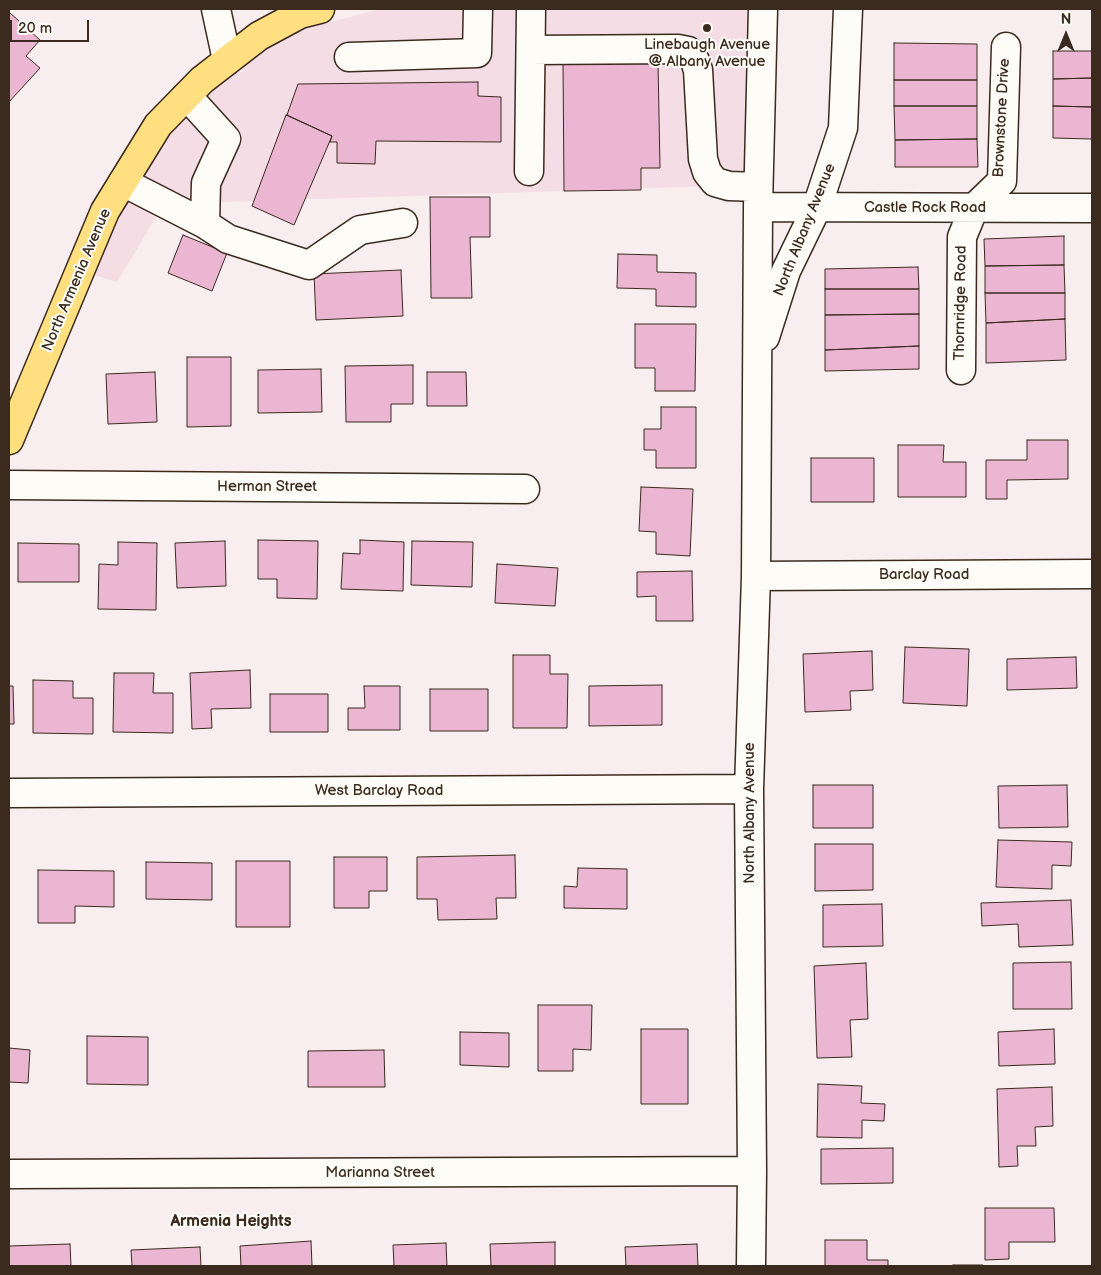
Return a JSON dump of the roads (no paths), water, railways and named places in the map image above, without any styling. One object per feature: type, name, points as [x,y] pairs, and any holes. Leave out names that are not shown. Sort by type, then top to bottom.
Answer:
[{"type":"main road","name":"North Armenia Avenue","points":[[9,440],[105,211],[158,125],[227,60],[260,36],[300,14],[320,9]]},
{"type":"street","points":[[216,9],[227,60]]},
{"type":"street","points":[[349,57],[477,53],[478,9]]},
{"type":"street","points":[[529,171],[531,9]]},
{"type":"street","name":"North Albany Avenue","points":[[751,1266],[752,1171],[748,790],[756,576],[758,197],[763,9]]},
{"type":"street","name":"North Albany Avenue","points":[[757,360],[786,271],[817,207],[843,128],[848,9]]},
{"type":"street","name":"Brownstone Drive","points":[[974,208],[1002,181],[1006,47]]},
{"type":"street","name":"Castle Rock Road","points":[[530,50],[678,49],[688,52],[695,61],[698,70],[703,159],[707,172],[715,182],[758,197],[817,207],[1092,208]]},
{"type":"street","points":[[187,96],[226,139],[206,183],[205,224]]},
{"type":"street","points":[[123,182],[205,224],[228,239],[309,265],[360,230],[403,223]]},
{"type":"street","name":"Thornridge Road","points":[[961,370],[962,237],[974,208]]},
{"type":"street","name":"Herman Street","points":[[9,485],[526,489]]},
{"type":"street","name":"Barclay Road","points":[[756,576],[1092,574]]},
{"type":"street","name":"West Barclay Road","points":[[9,793],[748,790]]},
{"type":"street","name":"Marianna Street","points":[[9,1174],[752,1171]]},
{"type":"place","name":"Linebaugh Avenue @ Albany Avenue","points":[[707,28]]},
{"type":"district","name":"Armenia Heights","points":[[231,1222]]}]
